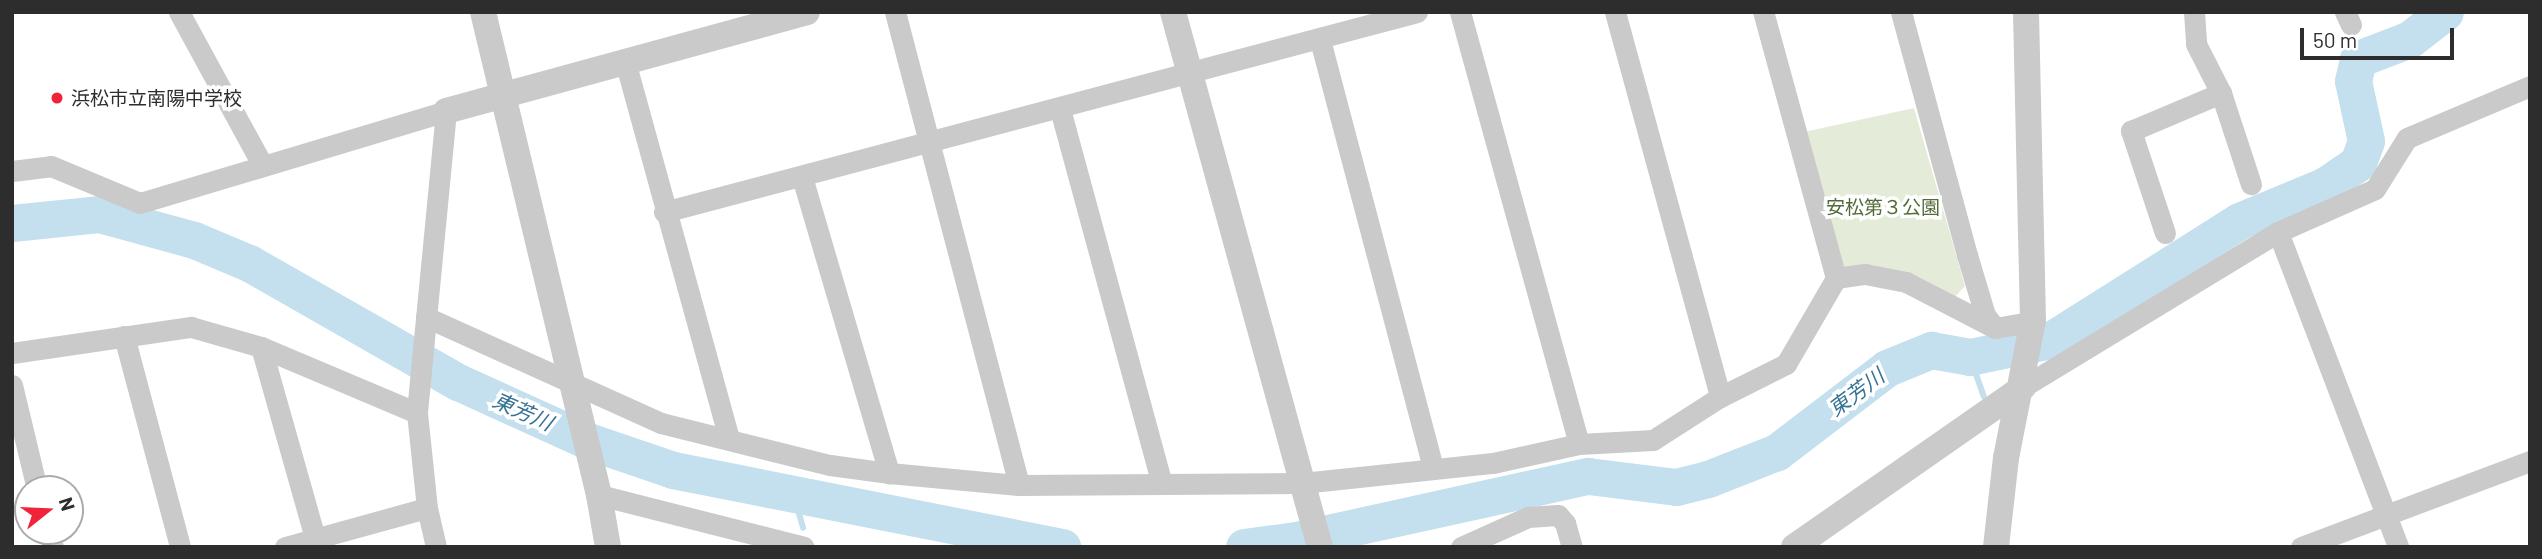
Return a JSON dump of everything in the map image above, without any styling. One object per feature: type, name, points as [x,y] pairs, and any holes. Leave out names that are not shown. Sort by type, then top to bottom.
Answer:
[{"type":"street","points":[[179,12],[263,166]]},
{"type":"street","points":[[483,12],[599,495],[608,547]]},
{"type":"street","points":[[12,171],[51,166],[140,203],[504,94],[807,12]]},
{"type":"street","points":[[894,12],[1019,485]]},
{"type":"street","points":[[1173,12],[1320,547]]},
{"type":"street","points":[[664,212],[929,144],[1417,12]]},
{"type":"street","points":[[1460,12],[1579,444]]},
{"type":"street","points":[[1615,12],[1720,397]]},
{"type":"street","points":[[426,317],[661,423],[830,466],[889,473],[1019,485],[1161,481],[1303,487],[1433,467],[1493,463],[1579,444],[1653,439],[1720,397],[1786,364],[1836,278],[1763,12]]},
{"type":"street","points":[[1901,12],[1967,255],[1985,315],[1995,328]]},
{"type":"street","points":[[1996,547],[2006,458],[2025,376],[2032,327],[2026,12]]},
{"type":"street","points":[[2194,12],[2196,44],[2221,93],[2251,184]]},
{"type":"street","points":[[1320,40],[1433,467]]},
{"type":"street","points":[[625,61],[664,212],[729,439]]},
{"type":"street","points":[[1794,547],[2025,376],[2278,232],[2375,189],[2407,138],[2530,86]]},
{"type":"street","points":[[2165,233],[2131,131],[2221,93]]},
{"type":"street","points":[[1060,109],[1161,481]]},
{"type":"street","points":[[436,547],[427,508],[417,413],[446,111]]},
{"type":"street","points":[[802,177],[889,473]]},
{"type":"street","points":[[2278,232],[2398,547]]},
{"type":"street","points":[[1836,278],[1864,274],[1906,282],[1995,328],[2032,327]]},
{"type":"street","points":[[12,353],[191,327],[261,347],[417,413]]},
{"type":"street","points":[[124,337],[180,547]]},
{"type":"street","points":[[261,347],[315,538]]},
{"type":"street","points":[[12,385],[34,475]]},
{"type":"street","points":[[2301,547],[2530,461]]},
{"type":"street","points":[[599,495],[746,539],[804,547]]},
{"type":"street","points":[[285,547],[427,508]]},
{"type":"street","points":[[1461,547],[1528,517],[1558,514],[1565,523],[1572,547]]},
{"type":"green space","name":"安松第３公園","points":[[1914,108],[1965,286],[1955,297],[1910,274],[1872,265],[1840,268],[1804,132]]},
{"type":"waterway","name":"東芳川","points":[[1244,547],[1296,540],[1588,476],[1676,487],[1708,479],[1777,452],[1887,368],[1931,350],[1970,357],[2051,340],[2239,221],[2324,186],[2358,163],[2366,141],[2353,81],[2358,59],[2410,39],[2445,12]]},
{"type":"waterway","name":"東芳川","points":[[12,223],[99,214],[194,240],[249,263],[458,382],[588,441],[673,470],[1062,547]]},
{"type":"waterway","points":[[1970,357],[1984,397]]},
{"type":"waterway","points":[[794,496],[803,528]]},
{"type":"place","name":"浜松市立南陽中学校","points":[[57,98]]}]
